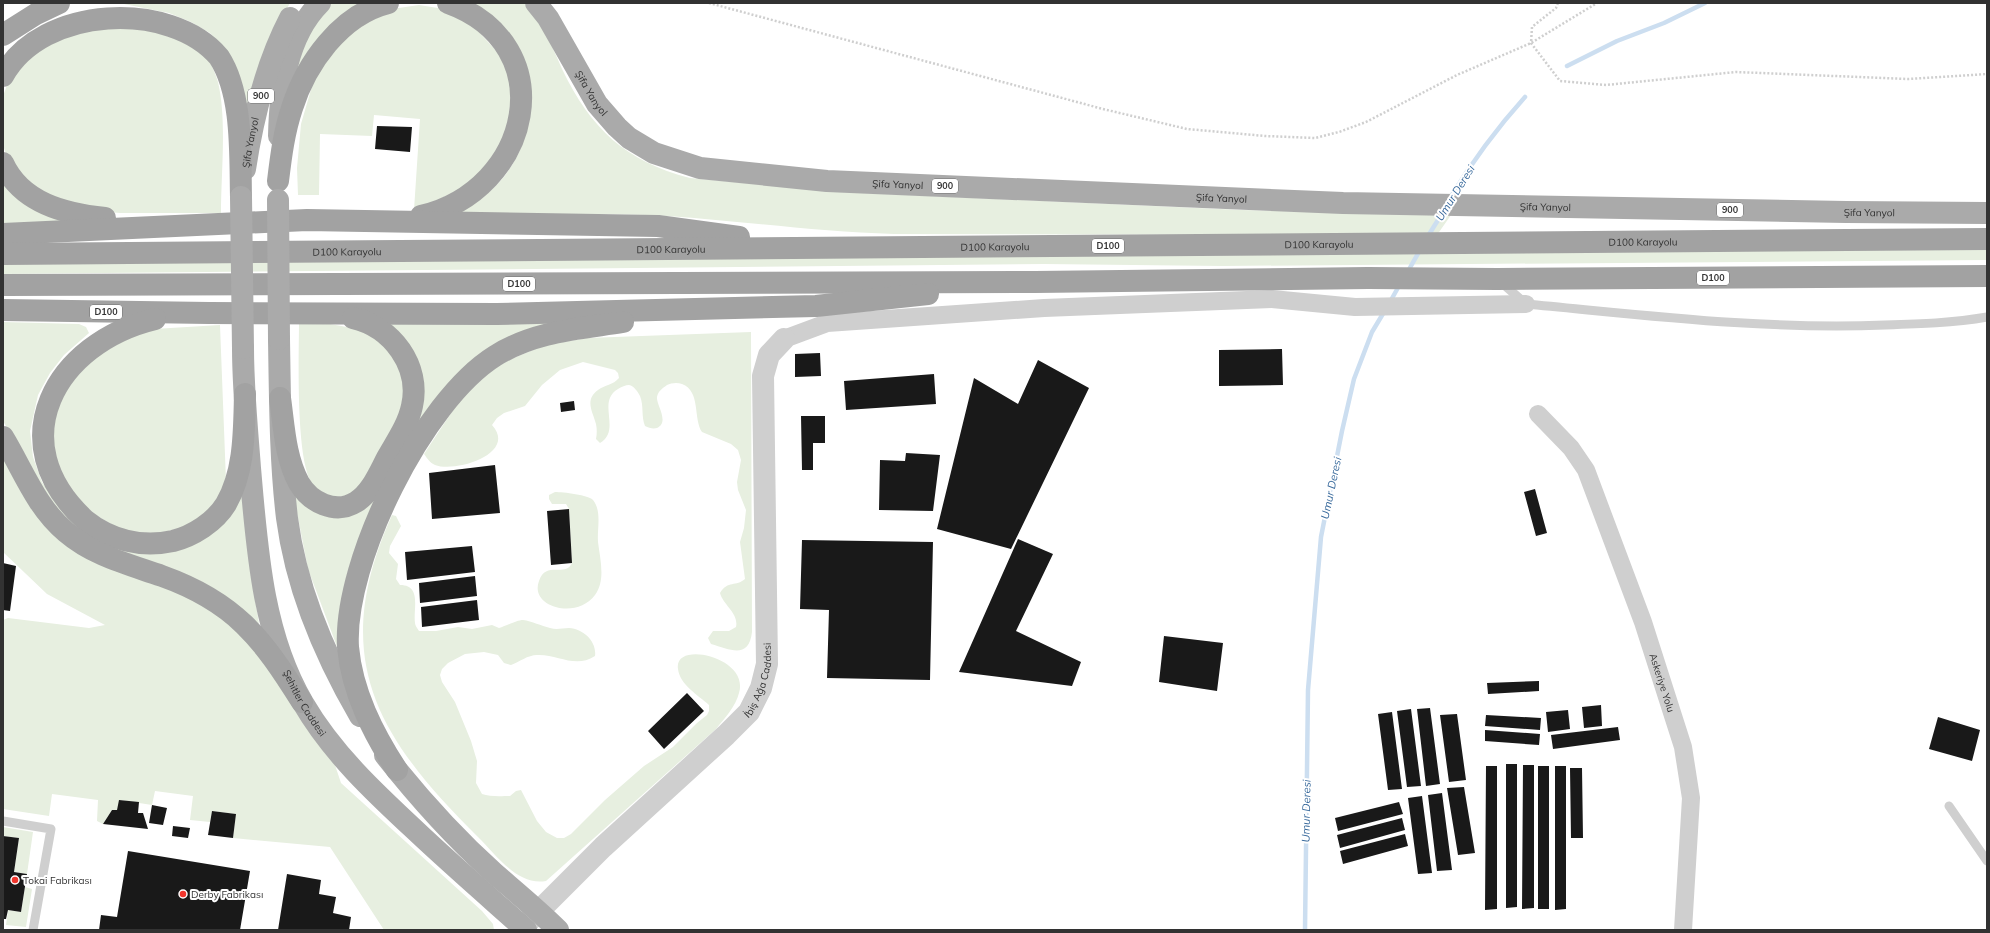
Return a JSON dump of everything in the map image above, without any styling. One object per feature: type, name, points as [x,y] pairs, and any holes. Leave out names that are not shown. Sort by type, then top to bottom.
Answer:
[{"type":"highway","points":[[3,35],[36,14],[59,3]]},
{"type":"highway","points":[[278,190],[287,124],[299,90],[307,76],[322,51],[344,27],[369,10],[388,3]]},
{"type":"highway","points":[[364,221],[407,219],[421,216],[449,207],[463,199],[477,189],[491,175],[502,161],[517,131],[521,102],[517,72],[511,58],[496,35],[485,24],[473,15],[448,3]]},
{"type":"highway","points":[[3,76],[11,63],[30,43],[52,29],[86,17],[113,13],[137,13],[162,19],[193,32],[212,48],[219,58],[230,82],[238,122],[241,196]]},
{"type":"highway","points":[[3,163],[17,184],[37,200],[58,210],[86,217],[192,225]]},
{"type":"highway","points":[[10,233],[307,220],[658,226],[821,248]]},
{"type":"highway","name":"D100 Karayolu","points":[[3,254],[1987,239]]},
{"type":"highway","name":"D100","points":[[3,285],[1035,282],[1368,278],[1497,279],[1987,276]]},
{"type":"highway","points":[[314,314],[497,314],[816,306],[896,298],[976,287],[1035,282]]},
{"type":"highway","points":[[397,770],[368,719],[355,685],[348,647],[351,603],[356,580],[375,524],[412,454],[434,418],[455,391],[474,372],[500,353],[517,344],[538,336],[565,330],[732,307]]},
{"type":"highway","name":"D100","points":[[3,310],[314,314]]},
{"type":"highway","points":[[209,313],[168,316],[130,326],[100,341],[75,360],[55,383],[43,409],[39,435],[45,465],[51,479],[70,506],[93,526],[105,533],[118,539],[142,543],[164,542],[179,539],[206,526],[226,504],[238,474],[241,458],[245,394]]},
{"type":"highway","points":[[280,398],[288,453],[300,484],[314,500],[324,505],[335,507],[355,503],[364,496],[372,485],[409,418],[413,400],[414,382],[406,358],[383,331],[360,320],[314,314]]},
{"type":"highway","points":[[3,437],[42,505],[56,523],[67,533],[85,546],[107,557],[174,581],[209,598],[227,609],[251,630],[272,656],[302,702]]},
{"type":"main road","name":"Şifa Yanyol","points":[[243,348],[241,196],[252,132],[269,67],[283,32],[292,15],[302,3]]},
{"type":"main road","points":[[320,3],[301,29],[292,51],[284,78],[280,118],[278,190],[280,398],[287,518],[293,550],[305,593],[323,643],[346,692],[376,741],[397,770],[428,807],[494,873],[539,911],[558,930]]},
{"type":"main road","name":"Şifa Yanyol","points":[[536,3],[548,18],[597,104],[617,127],[629,138],[654,153],[700,168],[827,181],[1343,203],[1831,212],[1987,212]]},
{"type":"main road","name":"Şehitler Caddesi","points":[[243,348],[254,519],[266,598],[281,654],[302,702],[331,744],[371,787],[474,886],[523,929]]},
{"type":"street","points":[[784,339],[827,323],[1044,308],[1272,299],[1355,307],[1526,304]]},
{"type":"street","name":"İbiş Ağa Caddesi","points":[[523,929],[603,847],[726,735],[749,712],[761,688],[767,664],[763,376],[769,355],[784,339]]},
{"type":"street","name":"Askeriye Yolu","points":[[1538,414],[1571,448],[1586,470],[1643,622],[1683,747],[1691,798],[1683,930]]},
{"type":"lane","points":[[1497,279],[1526,304],[1737,324],[1848,326],[1957,322],[1987,317]]},
{"type":"lane","points":[[1949,806],[1987,861]]},
{"type":"lane","points":[[3,821],[51,829],[33,930]]},
{"type":"path","points":[[709,3],[1103,109],[1187,129],[1265,136],[1315,138],[1339,132],[1366,122],[1457,74],[1531,43],[1597,3]]},
{"type":"path","points":[[1558,3],[1556,8],[1532,28],[1531,43],[1560,81],[1606,85],[1736,72],[1908,79],[1987,74]]},
{"type":"green space","points":[[119,3],[290,3],[277,26],[249,109],[224,49],[210,33],[191,22],[169,13]]},
{"type":"green space","points":[[327,3],[366,3],[289,89],[294,60]]},
{"type":"green space","points":[[470,3],[524,3],[546,34],[562,69],[585,109],[612,140],[647,162],[667,171],[690,178],[841,192],[1242,210],[1451,215],[1437,235],[894,234],[837,231],[667,216],[557,214],[446,217],[463,210],[478,201],[504,176],[514,162],[522,146],[526,128],[529,97],[527,86]]},
{"type":"green space","points":[[419,5],[444,9],[466,18],[501,56],[512,85],[507,136],[471,185],[414,210],[420,119],[374,115],[372,136],[320,134],[319,195],[298,195],[297,168],[301,124],[312,86],[323,65],[347,34],[392,9]]},
{"type":"green space","points":[[135,21],[205,51],[214,70],[221,97],[223,130],[221,213],[120,213],[83,210],[33,189],[6,154],[3,145],[3,96],[9,80],[47,41]]},
{"type":"green space","points":[[3,178],[75,222],[3,227]]},
{"type":"green space","points":[[1987,249],[1987,260],[1223,266],[1044,264],[3,274],[3,262]]},
{"type":"green space","points":[[570,319],[503,341],[367,520],[351,562],[342,596],[340,634],[342,660],[308,569],[293,492],[334,516],[418,416],[380,321]]},
{"type":"green space","points":[[3,322],[79,324],[86,327],[89,333],[64,355],[50,373],[38,395],[30,431],[33,457],[42,482],[59,506],[169,548],[243,483],[249,559],[259,624],[231,600],[99,543],[59,514],[3,421]]},
{"type":"green space","points":[[299,322],[330,324],[358,329],[383,341],[399,363],[405,388],[401,415],[366,480],[349,495],[331,498],[313,485],[307,473],[303,455],[299,408]]},
{"type":"green space","points":[[220,325],[226,481],[217,502],[197,521],[182,528],[154,534],[121,530],[84,508],[51,460],[57,395],[109,345],[154,329]]},
{"type":"green space","points":[[751,332],[752,632],[750,641],[743,649],[732,650],[711,644],[708,638],[713,631],[729,631],[736,627],[735,617],[720,593],[726,586],[738,583],[745,579],[740,542],[744,528],[746,510],[738,490],[737,482],[741,460],[738,450],[731,444],[702,432],[699,426],[696,406],[692,393],[682,384],[670,384],[660,391],[657,400],[662,413],[662,422],[657,428],[645,426],[642,404],[636,389],[629,385],[618,389],[609,401],[609,431],[600,443],[596,439],[597,428],[590,402],[591,398],[598,390],[612,384],[617,380],[619,378],[618,373],[615,370],[583,362],[560,370],[542,385],[525,406],[504,413],[497,418],[492,425],[498,435],[497,445],[491,453],[481,459],[469,464],[444,467],[433,464],[424,454],[459,401],[489,372],[509,360],[545,345],[587,338]]},
{"type":"green space","points":[[3,455],[27,498],[185,592],[246,636],[334,762],[341,783],[482,911],[493,924],[494,930],[384,930],[330,847],[233,838],[236,814],[212,811],[210,822],[190,820],[193,796],[155,791],[152,805],[120,800],[117,810],[112,810],[103,824],[97,821],[98,800],[52,794],[49,816],[3,809],[3,620],[8,618],[89,628],[105,625],[47,594],[3,552]]},
{"type":"green space","points":[[555,492],[576,494],[591,498],[596,504],[597,509],[598,542],[601,562],[600,583],[595,595],[587,603],[577,607],[556,607],[541,598],[538,590],[539,581],[546,571],[565,569],[572,563],[569,509],[566,504],[552,504],[549,499],[549,495]]},
{"type":"green space","points":[[392,515],[396,516],[401,526],[390,546],[389,553],[398,564],[396,579],[400,585],[407,586],[414,593],[415,624],[419,631],[436,631],[458,627],[472,629],[492,625],[499,628],[523,620],[553,629],[575,629],[580,631],[592,641],[595,656],[588,660],[573,661],[545,655],[534,655],[511,665],[504,663],[498,655],[484,652],[465,654],[448,663],[442,669],[440,675],[442,682],[455,702],[471,741],[477,761],[476,783],[482,794],[492,796],[510,796],[516,791],[521,790],[537,821],[546,832],[557,838],[564,838],[571,834],[605,800],[644,766],[673,747],[707,715],[709,705],[686,685],[679,675],[678,669],[680,660],[687,655],[698,654],[711,657],[723,662],[733,670],[739,680],[739,693],[735,703],[716,729],[546,881],[526,879],[500,861],[442,800],[413,764],[389,728],[373,691],[364,653],[364,611],[373,565]]},
{"type":"green space","points":[[3,827],[33,832],[27,874],[14,872],[19,838],[3,836]]},
{"type":"green space","points":[[25,887],[32,889],[26,927],[6,925],[8,910],[21,912]]},
{"type":"building","points":[[377,126],[412,127],[410,152],[375,149]]},
{"type":"building","points":[[1282,349],[1283,385],[1219,386],[1219,350]]},
{"type":"building","points":[[820,353],[821,376],[795,377],[795,354]]},
{"type":"building","points":[[1038,360],[1089,388],[1011,549],[937,529],[974,378],[1018,404]]},
{"type":"building","points":[[934,374],[936,404],[846,410],[844,381]]},
{"type":"building","points":[[574,401],[575,410],[561,412],[560,403]]},
{"type":"building","points":[[801,416],[825,416],[825,443],[813,443],[813,470],[802,470]]},
{"type":"building","points":[[906,453],[940,455],[933,511],[879,510],[880,460],[905,461]]},
{"type":"building","points":[[495,465],[500,513],[432,519],[429,473]]},
{"type":"building","points":[[1535,489],[1547,533],[1536,536],[1524,492]]},
{"type":"building","points":[[569,509],[572,563],[551,565],[547,511]]},
{"type":"building","points":[[1018,539],[1053,554],[1016,631],[1081,662],[1072,686],[959,672]]},
{"type":"building","points":[[802,540],[933,542],[930,680],[827,678],[829,610],[800,609]]},
{"type":"building","points":[[472,546],[475,572],[407,580],[405,552]]},
{"type":"building","points":[[3,563],[16,566],[10,611],[3,610]]},
{"type":"building","points":[[475,576],[477,596],[420,603],[419,583]]},
{"type":"building","points":[[477,600],[479,620],[422,627],[421,607]]},
{"type":"building","points":[[1164,636],[1223,643],[1217,691],[1159,682]]},
{"type":"building","points":[[1539,681],[1539,691],[1488,694],[1487,683]]},
{"type":"building","points":[[687,693],[704,711],[664,749],[648,731]]},
{"type":"building","points":[[1601,705],[1602,726],[1584,728],[1582,707]]},
{"type":"building","points":[[1430,708],[1440,784],[1426,786],[1417,709]]},
{"type":"building","points":[[1411,709],[1421,786],[1407,787],[1397,711]]},
{"type":"building","points":[[1568,710],[1570,729],[1548,732],[1546,712]]},
{"type":"building","points":[[1392,712],[1402,789],[1388,790],[1378,714]]},
{"type":"building","points":[[1457,714],[1466,780],[1449,782],[1440,715]]},
{"type":"building","points":[[1486,715],[1541,718],[1540,730],[1485,726]]},
{"type":"building","points":[[1938,717],[1980,730],[1972,761],[1929,749]]},
{"type":"building","points":[[1618,727],[1620,740],[1553,749],[1551,735]]},
{"type":"building","points":[[1485,730],[1540,734],[1539,745],[1485,741]]},
{"type":"building","points":[[1506,764],[1517,764],[1517,907],[1506,908]]},
{"type":"building","points":[[1523,765],[1534,765],[1534,908],[1522,909]]},
{"type":"building","points":[[1486,766],[1497,766],[1497,909],[1485,910]]},
{"type":"building","points":[[1538,766],[1549,766],[1549,909],[1538,909]]},
{"type":"building","points":[[1555,766],[1566,766],[1566,909],[1555,910]]},
{"type":"building","points":[[1570,768],[1582,768],[1583,838],[1571,838]]},
{"type":"building","points":[[1464,787],[1475,853],[1458,855],[1447,788]]},
{"type":"building","points":[[1442,793],[1452,870],[1437,871],[1428,795]]},
{"type":"building","points":[[1422,796],[1432,873],[1418,874],[1408,798]]},
{"type":"building","points":[[119,800],[139,802],[138,813],[143,813],[148,829],[103,824],[112,810],[117,810]]},
{"type":"building","points":[[1399,802],[1403,814],[1338,831],[1335,818]]},
{"type":"building","points":[[152,805],[167,808],[163,825],[149,823]]},
{"type":"building","points":[[212,811],[236,814],[233,838],[208,835]]},
{"type":"building","points":[[1402,818],[1405,830],[1340,848],[1337,835]]},
{"type":"building","points":[[173,826],[190,828],[188,838],[172,836]]},
{"type":"building","points":[[1405,834],[1408,846],[1343,864],[1340,851]]},
{"type":"building","name":"Tokai Fabrikası","points":[[3,836],[19,838],[14,872],[27,874],[21,912],[8,910],[6,919],[3,919]]},
{"type":"building","name":"Derby Fabrikası","points":[[128,851],[250,871],[240,930],[99,930],[101,915],[117,917]]},
{"type":"building","points":[[287,874],[321,880],[319,894],[336,897],[333,913],[351,917],[349,930],[278,930]]},
{"type":"waterway","name":"Umur Deresi","points":[[1567,66],[1617,41],[1664,23],[1705,3]]},
{"type":"waterway","name":"Umur Deresi","points":[[1450,198],[1485,146],[1525,97]]},
{"type":"waterway","name":"Umur Deresi","points":[[1428,236],[1443,212]]},
{"type":"waterway","name":"Umur Deresi","points":[[1407,273],[1420,250]]},
{"type":"waterway","name":"Umur Deresi","points":[[1390,302],[1400,284]]},
{"type":"waterway","name":"Umur Deresi","points":[[1305,930],[1308,690],[1321,537],[1354,379],[1372,332],[1384,312]]},
{"type":"place","name":"Tokai Fabrikası","points":[[15,880]]},
{"type":"place","name":"Derby Fabrikası","points":[[183,894]]}]
